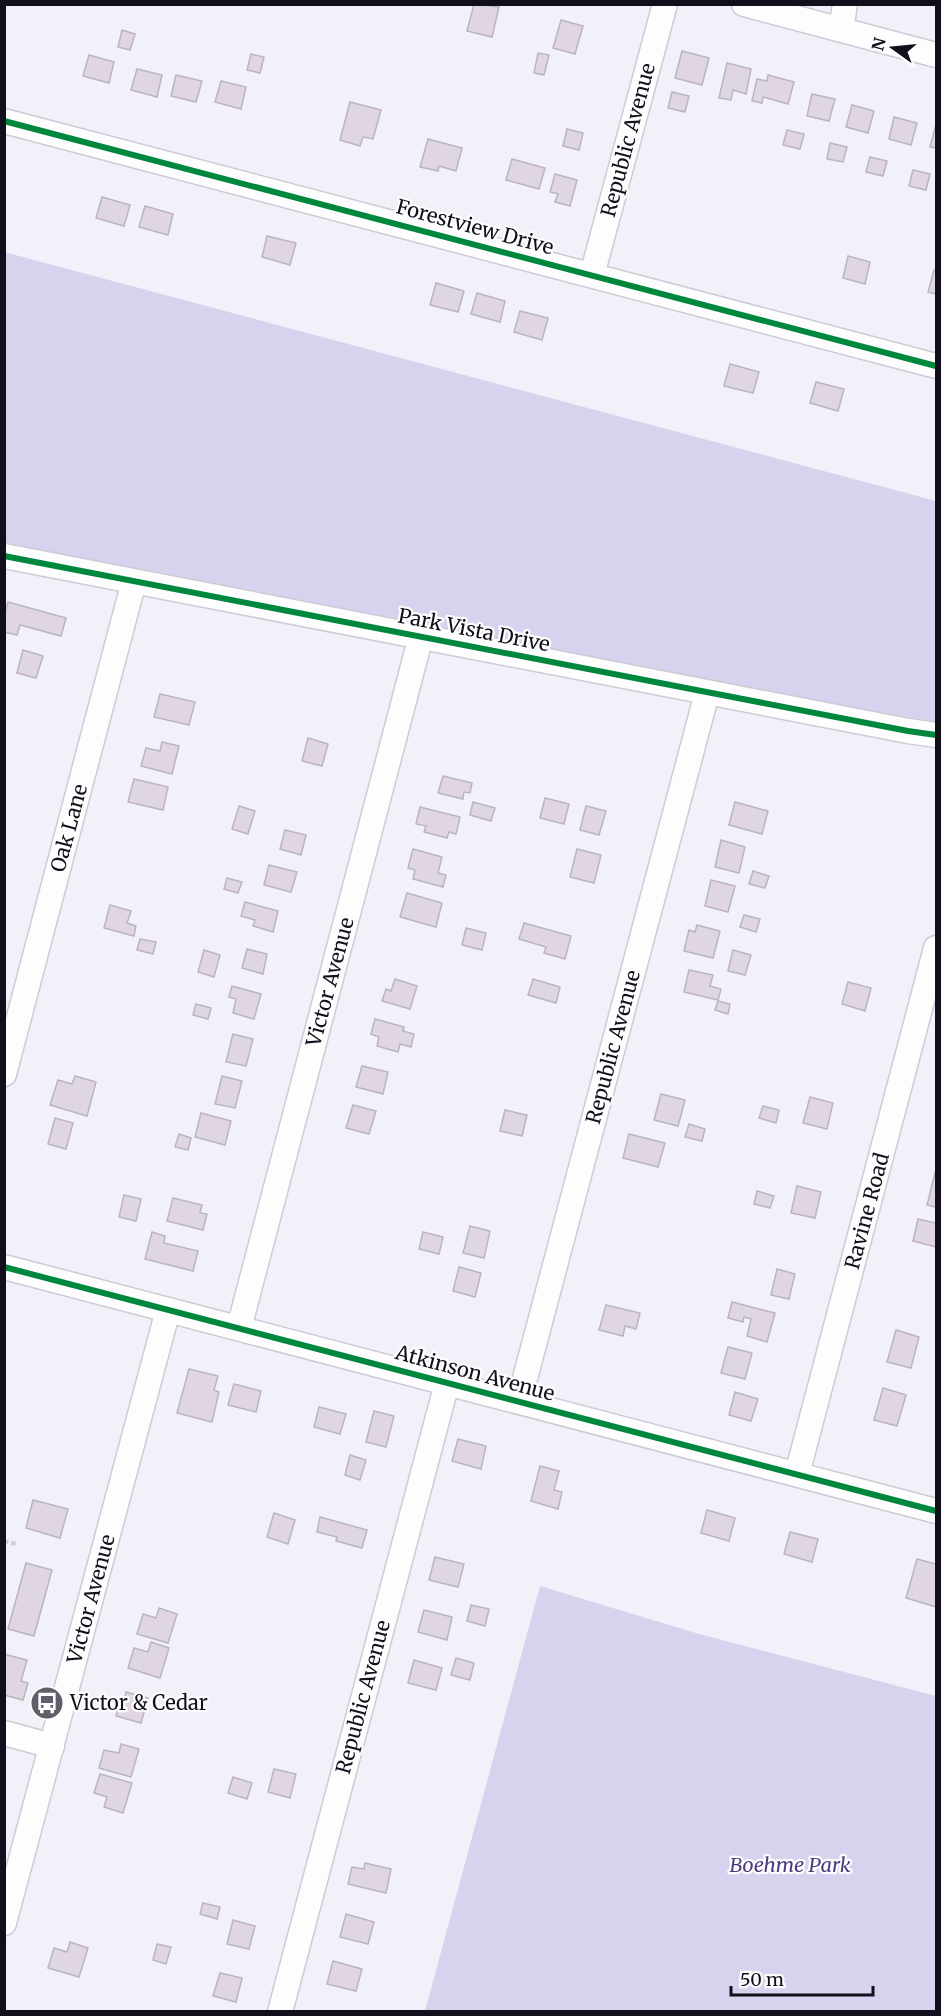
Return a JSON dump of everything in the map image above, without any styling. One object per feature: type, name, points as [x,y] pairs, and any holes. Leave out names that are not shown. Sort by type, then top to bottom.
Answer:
[{"type":"street","name":"Republic Avenue","points":[[591,275],[664,4]]},
{"type":"street","points":[[744,4],[936,55]]},
{"type":"street","points":[[841,30],[845,4]]},
{"type":"street","name":"Forestview Drive","points":[[4,121],[936,366]]},
{"type":"street","name":"Park Vista Drive","points":[[4,556],[707,693],[936,735]]},
{"type":"street","name":"Oak Lane","points":[[4,1074],[134,581]]},
{"type":"street","name":"Victor Avenue","points":[[239,1328],[421,636]]},
{"type":"street","name":"Republic Avenue","points":[[519,1401],[707,693]]},
{"type":"street","name":"Ravine Road","points":[[797,1474],[936,948]]},
{"type":"street","name":"Atkinson Avenue","points":[[4,1267],[936,1511]]},
{"type":"street","name":"Victor Avenue","points":[[4,1923],[168,1310]]},
{"type":"street","name":"Republic Avenue","points":[[280,2012],[447,1383]]},
{"type":"street","points":[[4,1733],[52,1746]]},
{"type":"path","points":[[4,1540],[17,1544]]},
{"type":"green space","points":[[4,252],[936,501],[936,735],[5,556]]},
{"type":"green space","name":"Boehme Park","points":[[540,1586],[699,1634],[936,1696],[936,2011],[425,2011]]},
{"type":"building","points":[[474,4],[499,7],[492,37],[467,31]]},
{"type":"building","points":[[561,20],[583,26],[575,54],[553,48]]},
{"type":"building","points":[[122,30],[135,34],[130,50],[118,47]]},
{"type":"building","points":[[682,51],[709,58],[702,85],[675,78]]},
{"type":"building","points":[[538,53],[549,55],[544,75],[534,73]]},
{"type":"building","points":[[251,54],[264,57],[260,73],[247,70]]},
{"type":"building","points":[[89,55],[114,62],[109,83],[83,76]]},
{"type":"building","points":[[727,63],[751,69],[746,94],[733,90],[731,100],[719,98]]},
{"type":"building","points":[[137,69],[162,75],[157,97],[131,90]]},
{"type":"building","points":[[176,75],[202,81],[196,102],[171,96]]},
{"type":"building","points":[[768,75],[794,82],[788,104],[763,97],[762,103],[752,101],[757,79],[767,81]]},
{"type":"building","points":[[221,81],[246,87],[241,109],[215,102]]},
{"type":"building","points":[[672,92],[689,96],[685,112],[668,108]]},
{"type":"building","points":[[812,94],[835,99],[829,121],[807,116]]},
{"type":"building","points":[[350,102],[381,110],[373,139],[363,137],[360,146],[340,140]]},
{"type":"building","points":[[852,105],[874,111],[868,133],[846,127]]},
{"type":"building","points":[[894,117],[917,123],[911,145],[889,139]]},
{"type":"building","points":[[936,124],[936,148],[930,147]]},
{"type":"building","points":[[567,129],[583,133],[579,150],[563,146]]},
{"type":"building","points":[[787,130],[804,134],[800,149],[783,145]]},
{"type":"building","points":[[428,139],[462,148],[456,171],[439,166],[438,171],[420,167]]},
{"type":"building","points":[[830,143],[847,147],[843,162],[827,159]]},
{"type":"building","points":[[870,157],[887,161],[883,176],[866,172]]},
{"type":"building","points":[[512,159],[545,168],[539,189],[506,180]]},
{"type":"building","points":[[913,170],[930,174],[926,190],[909,186]]},
{"type":"building","points":[[555,174],[577,180],[570,206],[555,202],[558,194],[550,192]]},
{"type":"building","points":[[102,197],[130,205],[124,226],[96,218]]},
{"type":"building","points":[[145,206],[173,214],[168,235],[139,227]]},
{"type":"building","points":[[267,236],[296,243],[290,265],[262,257]]},
{"type":"building","points":[[848,256],[870,262],[865,284],[843,278]]},
{"type":"building","points":[[934,270],[936,270],[936,294],[928,292]]},
{"type":"building","points":[[436,283],[464,291],[458,312],[430,305]]},
{"type":"building","points":[[477,293],[505,301],[500,322],[471,314]]},
{"type":"building","points":[[520,311],[548,318],[542,340],[514,332]]},
{"type":"building","points":[[730,364],[759,372],[753,393],[724,386]]},
{"type":"building","points":[[816,382],[844,389],[838,411],[810,403]]},
{"type":"building","points":[[8,602],[66,618],[61,636],[20,625],[17,635],[4,632],[4,616]]},
{"type":"building","points":[[23,650],[43,656],[36,678],[17,673]]},
{"type":"building","points":[[160,694],[195,702],[189,725],[154,717]]},
{"type":"building","points":[[308,738],[328,744],[322,766],[302,761]]},
{"type":"building","points":[[162,742],[179,746],[172,774],[141,766],[146,748],[160,751]]},
{"type":"building","points":[[443,776],[472,783],[470,793],[464,792],[463,799],[438,793]]},
{"type":"building","points":[[134,779],[168,787],[163,810],[128,802]]},
{"type":"building","points":[[545,798],[569,804],[564,824],[540,818]]},
{"type":"building","points":[[473,802],[495,808],[491,821],[470,815]]},
{"type":"building","points":[[735,802],[768,811],[762,834],[729,825]]},
{"type":"building","points":[[239,806],[255,811],[248,834],[232,829]]},
{"type":"building","points":[[586,806],[606,811],[599,835],[580,830]]},
{"type":"building","points":[[420,807],[460,817],[456,834],[449,832],[447,838],[424,832],[426,826],[416,824]]},
{"type":"building","points":[[285,830],[306,835],[301,855],[280,849]]},
{"type":"building","points":[[721,840],[745,847],[739,873],[715,867]]},
{"type":"building","points":[[413,849],[442,857],[438,873],[446,875],[443,887],[413,879],[415,870],[408,868]]},
{"type":"building","points":[[577,849],[601,855],[594,883],[570,877]]},
{"type":"building","points":[[269,865],[297,872],[291,892],[264,885]]},
{"type":"building","points":[[753,871],[769,876],[765,888],[749,884]]},
{"type":"building","points":[[227,878],[242,882],[238,893],[224,889]]},
{"type":"building","points":[[711,880],[735,886],[728,912],[705,906]]},
{"type":"building","points":[[407,893],[442,903],[436,927],[400,917]]},
{"type":"building","points":[[245,902],[278,911],[273,932],[253,926],[255,920],[241,916]]},
{"type":"building","points":[[110,905],[131,911],[127,923],[136,926],[134,936],[104,928]]},
{"type":"building","points":[[744,915],[760,919],[756,932],[740,927]]},
{"type":"building","points":[[524,923],[571,936],[565,959],[544,953],[546,947],[519,939]]},
{"type":"building","points":[[697,925],[720,931],[713,958],[684,951],[689,930],[695,932]]},
{"type":"building","points":[[466,928],[486,933],[482,950],[462,945]]},
{"type":"building","points":[[140,939],[156,942],[153,954],[137,950]]},
{"type":"building","points":[[247,949],[267,954],[263,974],[242,968]]},
{"type":"building","points":[[204,950],[220,955],[214,977],[198,972]]},
{"type":"building","points":[[733,950],[751,955],[745,975],[728,971]]},
{"type":"building","points":[[689,970],[713,975],[710,986],[721,989],[718,1000],[684,992]]},
{"type":"building","points":[[395,979],[417,986],[410,1009],[382,1001],[386,989],[391,991]]},
{"type":"building","points":[[533,979],[560,987],[556,1003],[528,995]]},
{"type":"building","points":[[848,982],[871,988],[865,1011],[842,1004]]},
{"type":"building","points":[[232,986],[261,994],[254,1019],[233,1013],[236,999],[229,997]]},
{"type":"building","points":[[718,1001],[730,1004],[728,1014],[715,1010]]},
{"type":"building","points":[[196,1004],[211,1008],[208,1019],[193,1015]]},
{"type":"building","points":[[375,1019],[404,1027],[403,1031],[414,1034],[411,1047],[400,1044],[398,1052],[377,1046],[379,1037],[371,1034]]},
{"type":"building","points":[[233,1034],[253,1039],[246,1066],[226,1062]]},
{"type":"building","points":[[362,1066],[388,1072],[383,1094],[356,1087]]},
{"type":"building","points":[[75,1076],[96,1082],[87,1116],[50,1105],[58,1080],[72,1084]]},
{"type":"building","points":[[222,1076],[242,1081],[235,1108],[215,1104]]},
{"type":"building","points":[[661,1094],[685,1100],[678,1126],[654,1120]]},
{"type":"building","points":[[810,1097],[833,1103],[827,1129],[803,1123]]},
{"type":"building","points":[[353,1105],[376,1111],[369,1134],[346,1128]]},
{"type":"building","points":[[763,1106],[779,1110],[776,1123],[759,1118]]},
{"type":"building","points":[[505,1110],[527,1115],[522,1136],[500,1131]]},
{"type":"building","points":[[201,1113],[231,1121],[225,1145],[195,1137]]},
{"type":"building","points":[[55,1118],[73,1123],[66,1149],[48,1144]]},
{"type":"building","points":[[689,1124],[705,1129],[702,1141],[685,1137]]},
{"type":"building","points":[[179,1134],[191,1138],[188,1150],[175,1147]]},
{"type":"building","points":[[629,1134],[665,1143],[658,1167],[623,1158]]},
{"type":"building","points":[[936,1174],[936,1207],[927,1205]]},
{"type":"building","points":[[797,1186],[821,1192],[815,1218],[791,1213]]},
{"type":"building","points":[[757,1191],[774,1196],[770,1208],[754,1204]]},
{"type":"building","points":[[124,1195],[141,1199],[136,1221],[119,1217]]},
{"type":"building","points":[[173,1198],[202,1205],[200,1213],[207,1214],[203,1230],[167,1221]]},
{"type":"building","points":[[918,1219],[936,1223],[936,1247],[913,1241]]},
{"type":"building","points":[[470,1226],[490,1231],[484,1258],[463,1253]]},
{"type":"building","points":[[152,1232],[165,1236],[164,1243],[198,1251],[193,1271],[145,1259]]},
{"type":"building","points":[[423,1232],[443,1237],[439,1254],[419,1249]]},
{"type":"building","points":[[459,1267],[481,1273],[475,1297],[453,1291]]},
{"type":"building","points":[[777,1269],[795,1274],[789,1299],[771,1295]]},
{"type":"building","points":[[732,1302],[775,1313],[767,1342],[747,1336],[751,1319],[744,1317],[743,1322],[728,1318]]},
{"type":"building","points":[[606,1305],[640,1313],[636,1329],[625,1326],[623,1336],[599,1330]]},
{"type":"building","points":[[896,1330],[919,1337],[911,1368],[887,1362]]},
{"type":"building","points":[[728,1347],[752,1353],[745,1379],[721,1373]]},
{"type":"building","points":[[189,1369],[218,1376],[214,1390],[219,1392],[212,1422],[177,1413]]},
{"type":"building","points":[[234,1384],[261,1391],[256,1412],[228,1405]]},
{"type":"building","points":[[883,1388],[906,1395],[897,1426],[874,1420]]},
{"type":"building","points":[[735,1392],[758,1399],[751,1421],[729,1415]]},
{"type":"building","points":[[319,1407],[346,1414],[340,1434],[314,1427]]},
{"type":"building","points":[[374,1411],[394,1416],[386,1447],[366,1442]]},
{"type":"building","points":[[458,1439],[486,1446],[481,1469],[452,1461]]},
{"type":"building","points":[[350,1455],[366,1460],[360,1480],[345,1475]]},
{"type":"building","points":[[540,1466],[559,1471],[554,1490],[562,1492],[558,1509],[531,1501]]},
{"type":"building","points":[[33,1500],[68,1509],[60,1538],[26,1528]]},
{"type":"building","points":[[707,1510],[735,1518],[729,1541],[701,1533]]},
{"type":"building","points":[[274,1513],[295,1520],[288,1544],[267,1537]]},
{"type":"building","points":[[320,1517],[367,1530],[362,1548],[336,1541],[337,1537],[317,1532]]},
{"type":"building","points":[[790,1532],[818,1539],[812,1562],[784,1554]]},
{"type":"building","points":[[435,1557],[464,1564],[458,1587],[429,1580]]},
{"type":"building","points":[[917,1559],[936,1564],[936,1607],[906,1598]]},
{"type":"building","points":[[26,1563],[52,1570],[34,1636],[8,1629]]},
{"type":"building","points":[[471,1605],[489,1609],[485,1626],[467,1621]]},
{"type":"building","points":[[159,1608],[177,1614],[168,1643],[137,1634],[143,1614],[156,1618]]},
{"type":"building","points":[[424,1610],[452,1617],[447,1640],[418,1632]]},
{"type":"building","points":[[151,1642],[169,1648],[160,1678],[128,1668],[134,1648],[148,1652]]},
{"type":"building","points":[[4,1654],[27,1660],[21,1681],[28,1683],[23,1700],[4,1695]]},
{"type":"building","points":[[456,1658],[474,1663],[470,1680],[451,1675]]},
{"type":"building","points":[[414,1660],[442,1668],[436,1690],[408,1683]]},
{"type":"building","points":[[126,1692],[148,1698],[141,1723],[116,1716],[120,1700],[124,1701]]},
{"type":"building","points":[[121,1744],[139,1749],[131,1777],[99,1768],[104,1750],[119,1753]]},
{"type":"building","points":[[274,1769],[296,1774],[290,1798],[268,1792]]},
{"type":"building","points":[[100,1774],[132,1783],[123,1813],[104,1807],[107,1797],[94,1793]]},
{"type":"building","points":[[233,1777],[252,1783],[247,1799],[228,1793]]},
{"type":"building","points":[[365,1863],[391,1869],[386,1893],[348,1884],[352,1867],[364,1869]]},
{"type":"building","points":[[203,1903],[220,1907],[217,1919],[200,1914]]},
{"type":"building","points":[[346,1914],[374,1922],[368,1944],[340,1937]]},
{"type":"building","points":[[233,1920],[255,1926],[249,1949],[227,1944]]},
{"type":"building","points":[[70,1942],[88,1948],[79,1977],[48,1968],[54,1948],[67,1952]]},
{"type":"building","points":[[157,1944],[171,1947],[166,1964],[153,1960]]},
{"type":"building","points":[[333,1961],[362,1969],[356,1991],[327,1984]]},
{"type":"building","points":[[220,1973],[242,1978],[236,2002],[213,1996]]},
{"type":"cycle path","points":[[4,121],[936,366]]},
{"type":"cycle path","points":[[4,556],[936,735]]},
{"type":"cycle path","points":[[4,1267],[936,1511]]},
{"type":"place","name":"Victor & Cedar","points":[[47,1703]]}]
